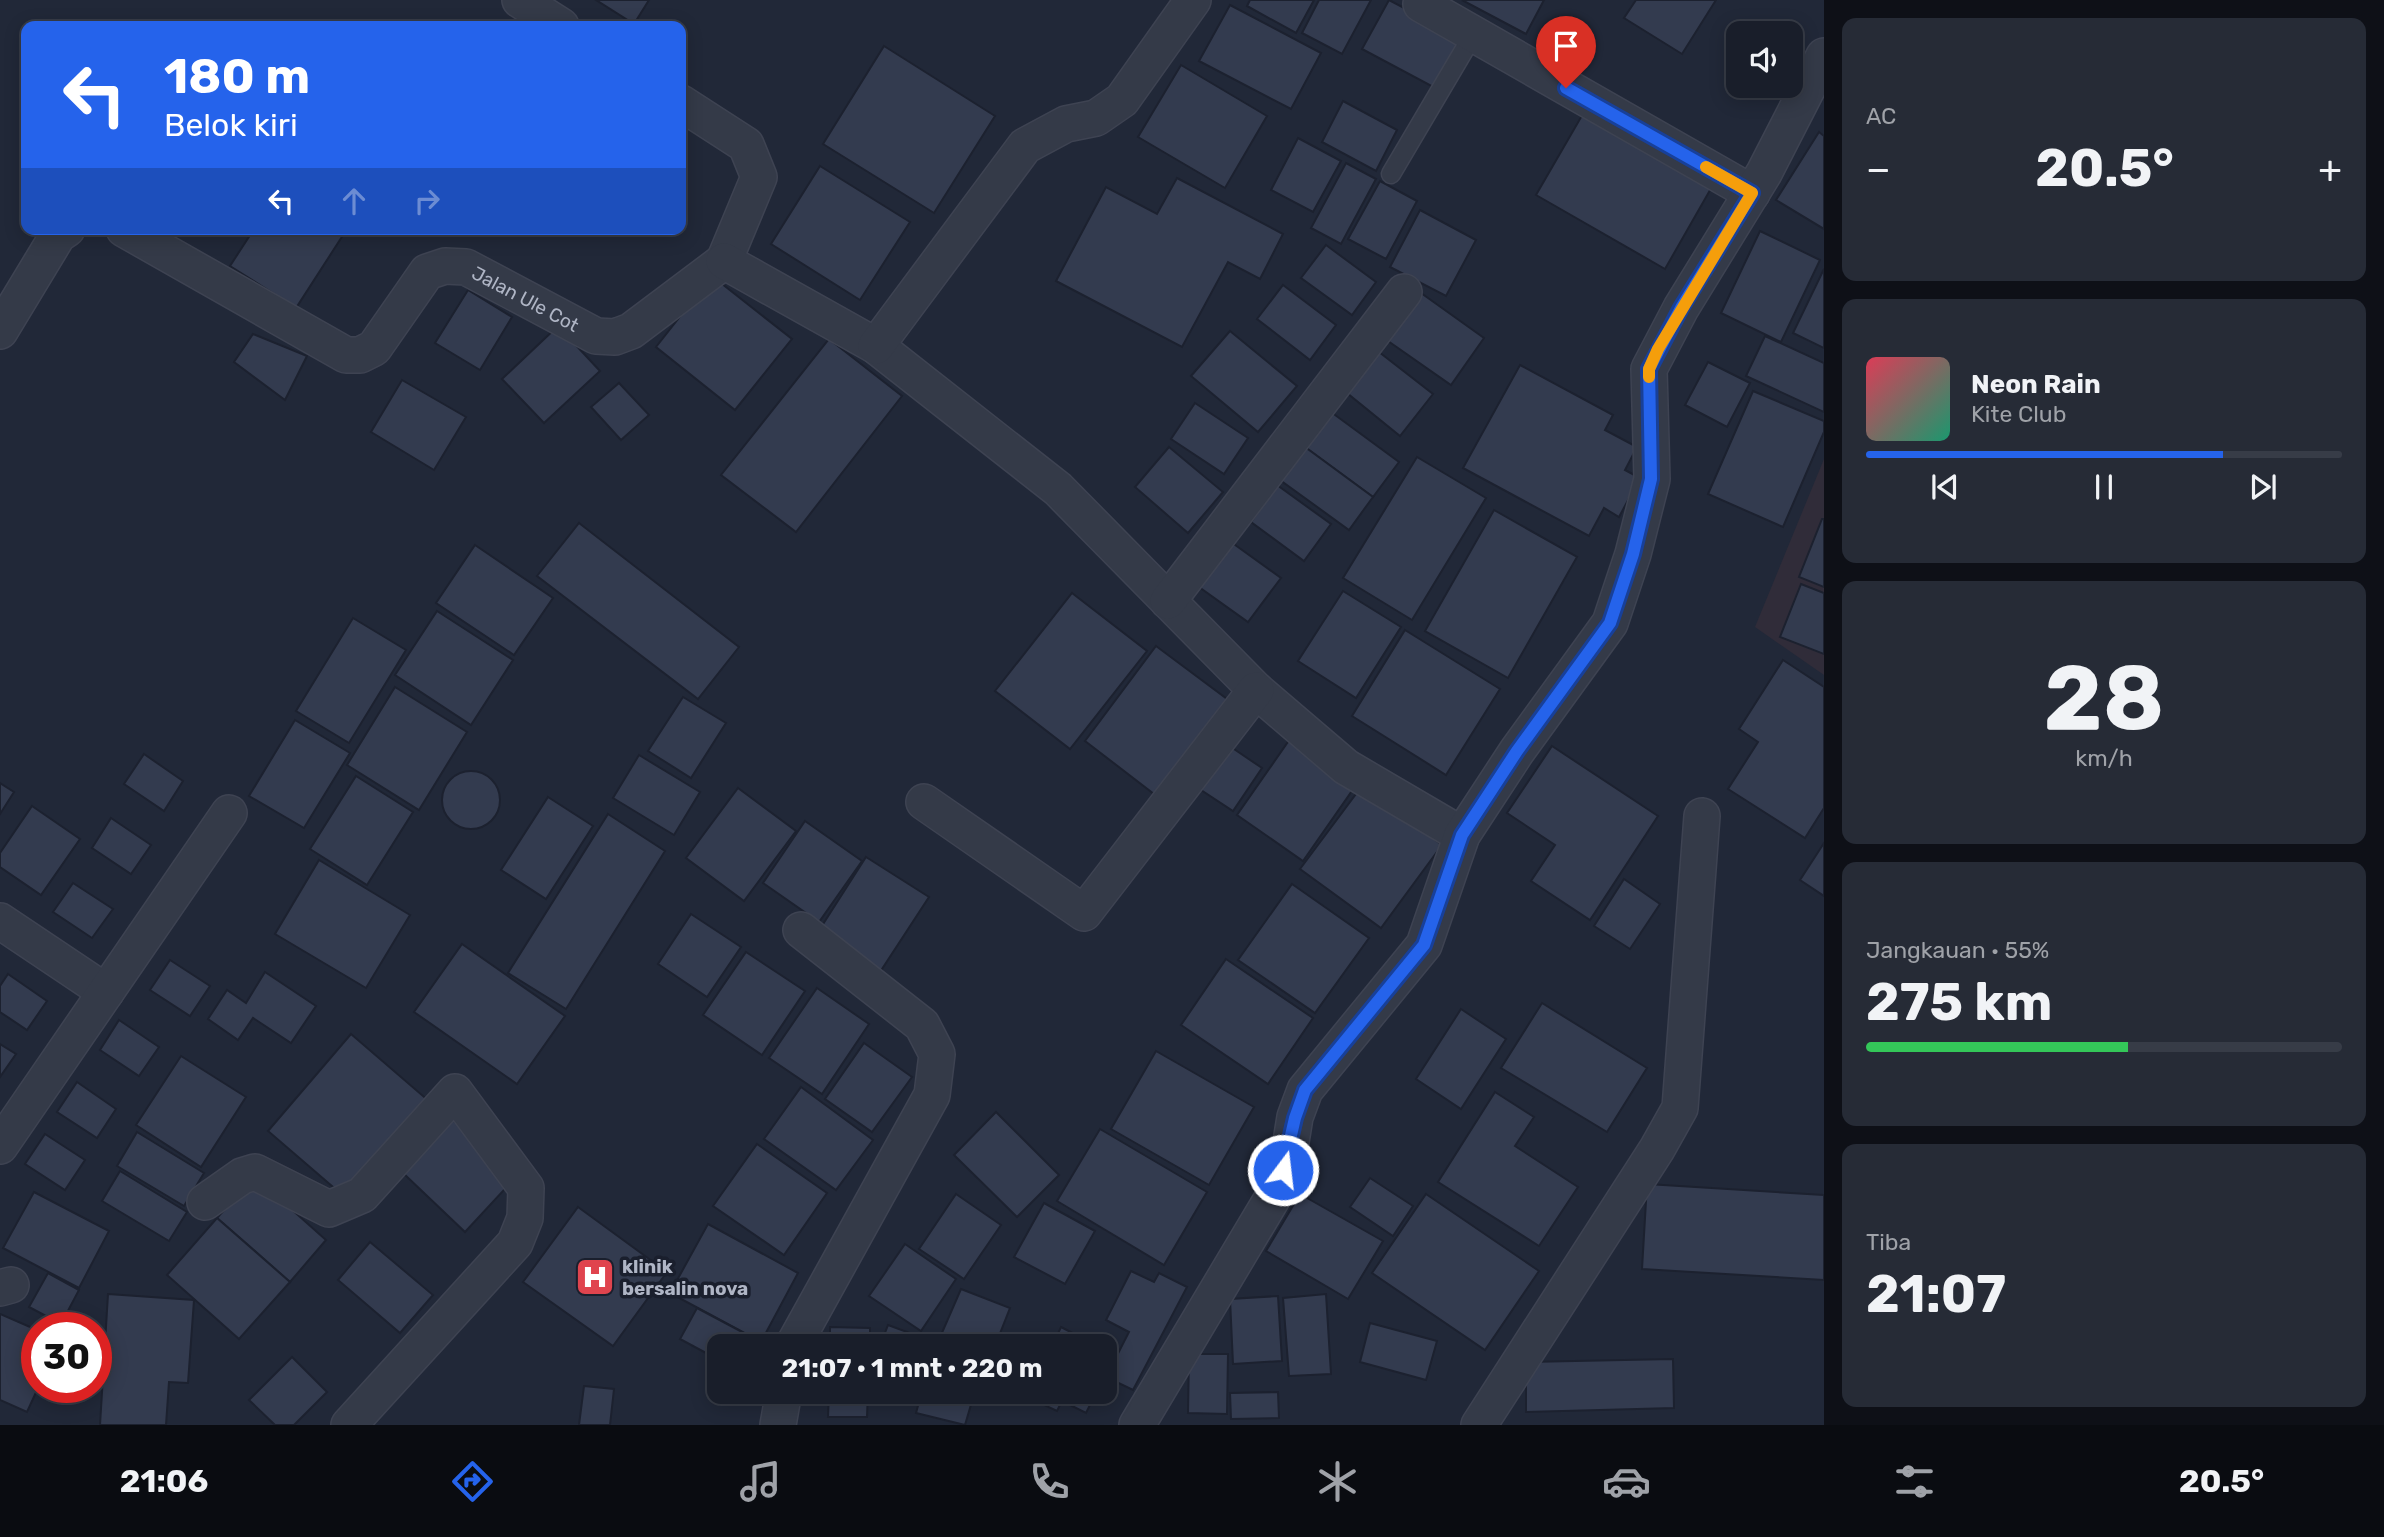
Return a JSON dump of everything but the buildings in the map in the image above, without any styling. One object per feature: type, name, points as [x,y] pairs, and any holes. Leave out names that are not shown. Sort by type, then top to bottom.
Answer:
[{"type":"street","points":[[520,0],[553,21]]},
{"type":"street","points":[[876,346],[1025,146],[1066,124],[1096,118],[1122,100],[1193,0]]},
{"type":"street","points":[[1421,4],[1752,193]]},
{"type":"street","points":[[1138,1425],[1276,1192],[1305,1090],[1424,945],[1462,835],[1517,751],[1610,623],[1633,554],[1651,479],[1649,369],[1681,308],[1752,193],[1824,56]]},
{"type":"street","points":[[686,106],[746,145],[759,177],[724,261],[876,346],[1058,489],[1256,690],[1346,767],[1462,835]]},
{"type":"street","points":[[0,331],[58,235]]},
{"type":"street","name":"Jalan Ule Cot","points":[[135,235],[346,355],[359,355],[374,348],[426,272],[445,266],[466,267],[596,336],[615,337],[631,331],[724,261]]},
{"type":"street","points":[[1168,601],[1404,292]]},
{"type":"street","points":[[924,802],[1084,913],[1256,690]]},
{"type":"street","points":[[0,1146],[229,813]]},
{"type":"street","points":[[1479,1425],[1657,1149],[1680,1108],[1702,816]]},
{"type":"street","points":[[0,921],[106,992]]},
{"type":"street","points":[[800,1334],[932,1096],[937,1054],[922,1026],[801,930]]},
{"type":"street","points":[[205,1202],[242,1176],[255,1172],[329,1209],[362,1195],[455,1092],[526,1188],[525,1218],[515,1243],[349,1425]]},
{"type":"street","points":[[778,1425],[782,1404]]},
{"type":"lane","points":[[1391,174],[1473,35]]},
{"type":"shaded area","points":[[1824,459],[1824,675],[1755,627]]},
{"type":"slow traffic","points":[[1649,377],[1649,369],[1658,349],[1752,193],[1706,167]]},
{"type":"place","name":"klinik bersalin nova","points":[[595,1277]]},
{"type":"route","points":[[1283,1170],[1295,1118],[1305,1090],[1424,945],[1462,835],[1517,751],[1610,623],[1633,554],[1651,479],[1649,369],[1681,308],[1752,193],[1566,88]]}]
